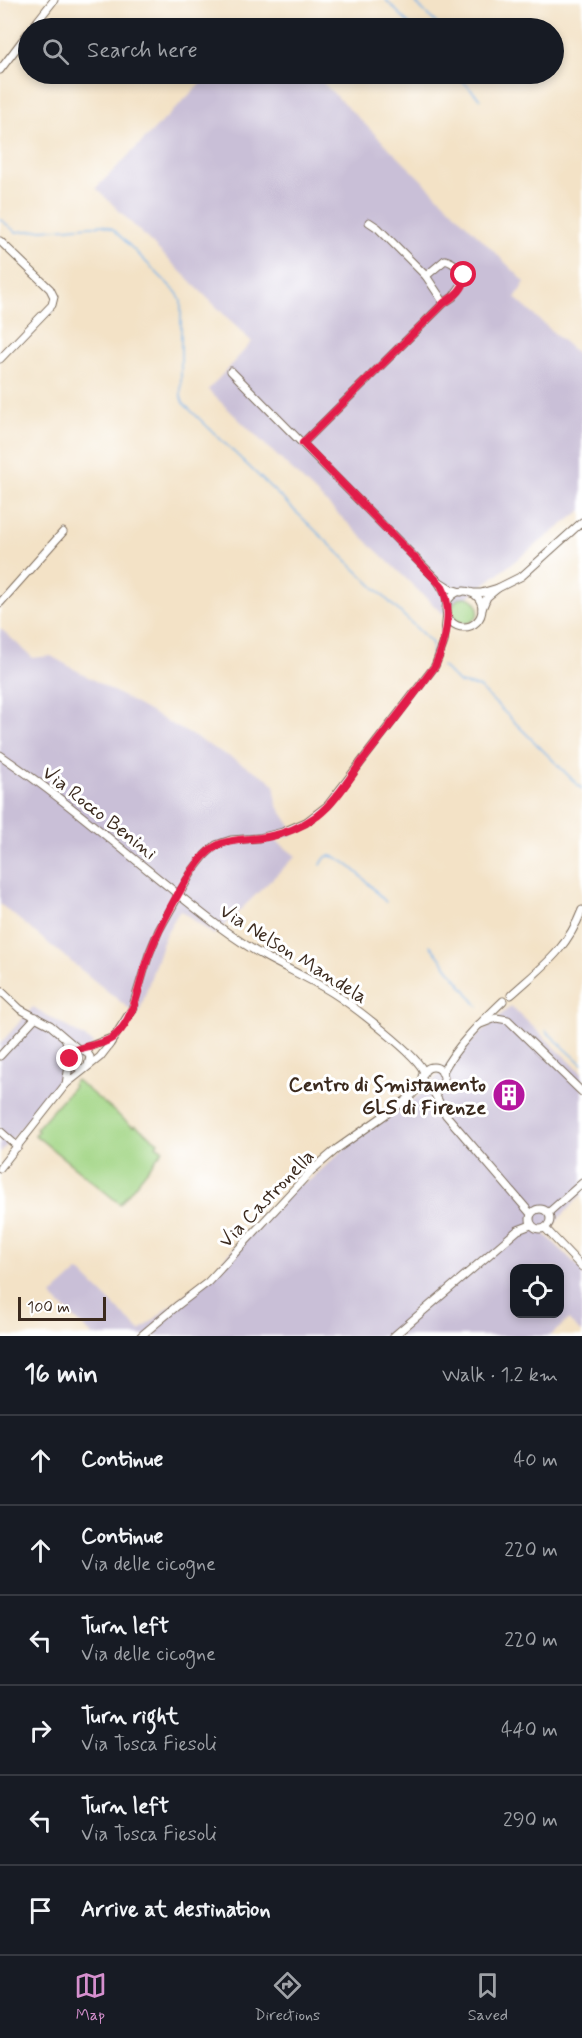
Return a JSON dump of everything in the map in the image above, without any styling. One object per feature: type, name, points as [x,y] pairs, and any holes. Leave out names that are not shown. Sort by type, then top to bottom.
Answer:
[{"type":"street","points":[[40,18],[54,0]]},
{"type":"street","points":[[0,70],[18,46]]},
{"type":"street","points":[[369,222],[391,240],[426,276],[444,303]]},
{"type":"street","points":[[0,241],[51,290],[54,297],[52,305],[0,359]]},
{"type":"street","points":[[303,443],[444,303],[453,297],[463,286],[465,280],[464,275],[446,260],[426,276]]},
{"type":"street","points":[[231,371],[437,580],[451,589],[481,593],[498,588],[522,576],[582,522]]},
{"type":"street","points":[[0,603],[63,532]]},
{"type":"street","points":[[0,1168],[66,1084],[105,1051],[116,1035],[132,1009],[154,941],[198,862],[216,845],[231,840],[259,838],[283,832],[306,822],[328,805],[435,666],[444,642],[447,609],[446,595],[437,580]]},
{"type":"street","points":[[461,592],[454,595],[447,609],[451,622],[459,627],[465,627],[474,624],[481,616],[487,597],[498,588]]},
{"type":"street","points":[[471,593],[480,600],[482,609]]},
{"type":"street","points":[[444,642],[459,627]]},
{"type":"street","name":"Via Rocco Benini","points":[[0,755],[58,798],[179,895]]},
{"type":"street","name":"Via Nelson Mandela","points":[[179,895],[264,956],[332,993],[388,1035],[418,1063],[429,1070]]},
{"type":"street","points":[[512,995],[564,946],[582,910]]},
{"type":"street","points":[[0,990],[20,1008],[54,1028],[66,1040],[88,1052],[90,1057],[86,1067]]},
{"type":"street","points":[[428,1086],[444,1080],[442,1073],[450,1059],[478,1025],[503,1001]]},
{"type":"street","points":[[0,1056],[36,1017]]},
{"type":"street","points":[[478,1025],[496,1018],[508,1020],[582,1092]]},
{"type":"street","points":[[66,1084],[72,1053],[116,1035]]},
{"type":"street","points":[[66,1040],[70,1058],[75,1067],[79,1069],[86,1067]]},
{"type":"street","points":[[429,1070],[450,1059]]},
{"type":"street","points":[[429,1070],[442,1073]]},
{"type":"street","points":[[429,1070],[428,1086],[440,1105],[531,1214]]},
{"type":"street","name":"Via Castronella","points":[[141,1336],[208,1282],[311,1172],[338,1148],[428,1086]]},
{"type":"street","points":[[0,1131],[18,1147]]},
{"type":"street","points":[[548,1213],[582,1183]]},
{"type":"street","points":[[545,1228],[536,1229],[531,1225],[529,1218],[539,1209],[548,1213]]},
{"type":"street","points":[[545,1228],[550,1220],[548,1213]]},
{"type":"street","points":[[394,1336],[518,1230],[531,1225]]},
{"type":"street","points":[[545,1228],[582,1267]]},
{"type":"shaded area","points":[[200,84],[324,84],[525,282],[515,298],[582,358],[582,510],[444,615],[208,390],[252,342],[96,188]]},
{"type":"shaded area","points":[[0,628],[33,658],[51,656],[267,778],[274,784],[277,805],[296,834],[275,840],[296,856],[214,935],[180,910],[165,935],[138,1016],[0,904]]},
{"type":"shaded area","points":[[511,1006],[582,1073],[582,1194],[545,1234],[582,1270],[582,1333],[568,1320],[550,1336],[93,1336],[51,1296],[79,1271],[140,1331],[211,1273],[289,1189],[310,1180],[351,1143],[424,1092],[451,1060]]},
{"type":"shaded area","points":[[33,1007],[94,1043],[0,1153],[0,1044]]},
{"type":"green space","points":[[465,597],[474,601],[478,610],[474,619],[465,623],[456,619],[452,610],[456,601]]},
{"type":"green space","points":[[76,1080],[133,1127],[135,1125],[158,1142],[156,1145],[163,1150],[120,1204],[35,1135],[38,1131],[36,1129],[74,1086],[72,1085]]},
{"type":"waterway","points":[[386,0],[403,18]]},
{"type":"waterway","points":[[413,0],[431,18]]},
{"type":"waterway","points":[[466,84],[480,99]]},
{"type":"waterway","points":[[0,219],[16,232],[103,225],[113,229],[177,293],[181,301],[181,397],[183,403],[432,643],[432,658]]},
{"type":"waterway","points":[[442,666],[459,683],[479,687],[582,789]]},
{"type":"waterway","points":[[321,865],[326,857],[332,856],[340,859],[358,873],[386,902]]},
{"type":"waterway","points":[[430,945],[478,1006]]},
{"type":"waterway","points":[[546,1031],[582,1064]]},
{"type":"place","name":"Centro di Smistamento GLS di Firenze","points":[[509,1095]]},
{"type":"route","points":[[70,1059],[75,1050],[107,1040],[116,1035],[123,1025],[132,1009],[159,930],[198,862],[216,845],[223,842],[270,836],[306,822],[317,815],[339,793],[435,666],[447,626],[447,600],[441,585],[303,443],[444,303],[453,297],[463,286],[464,275]]}]
